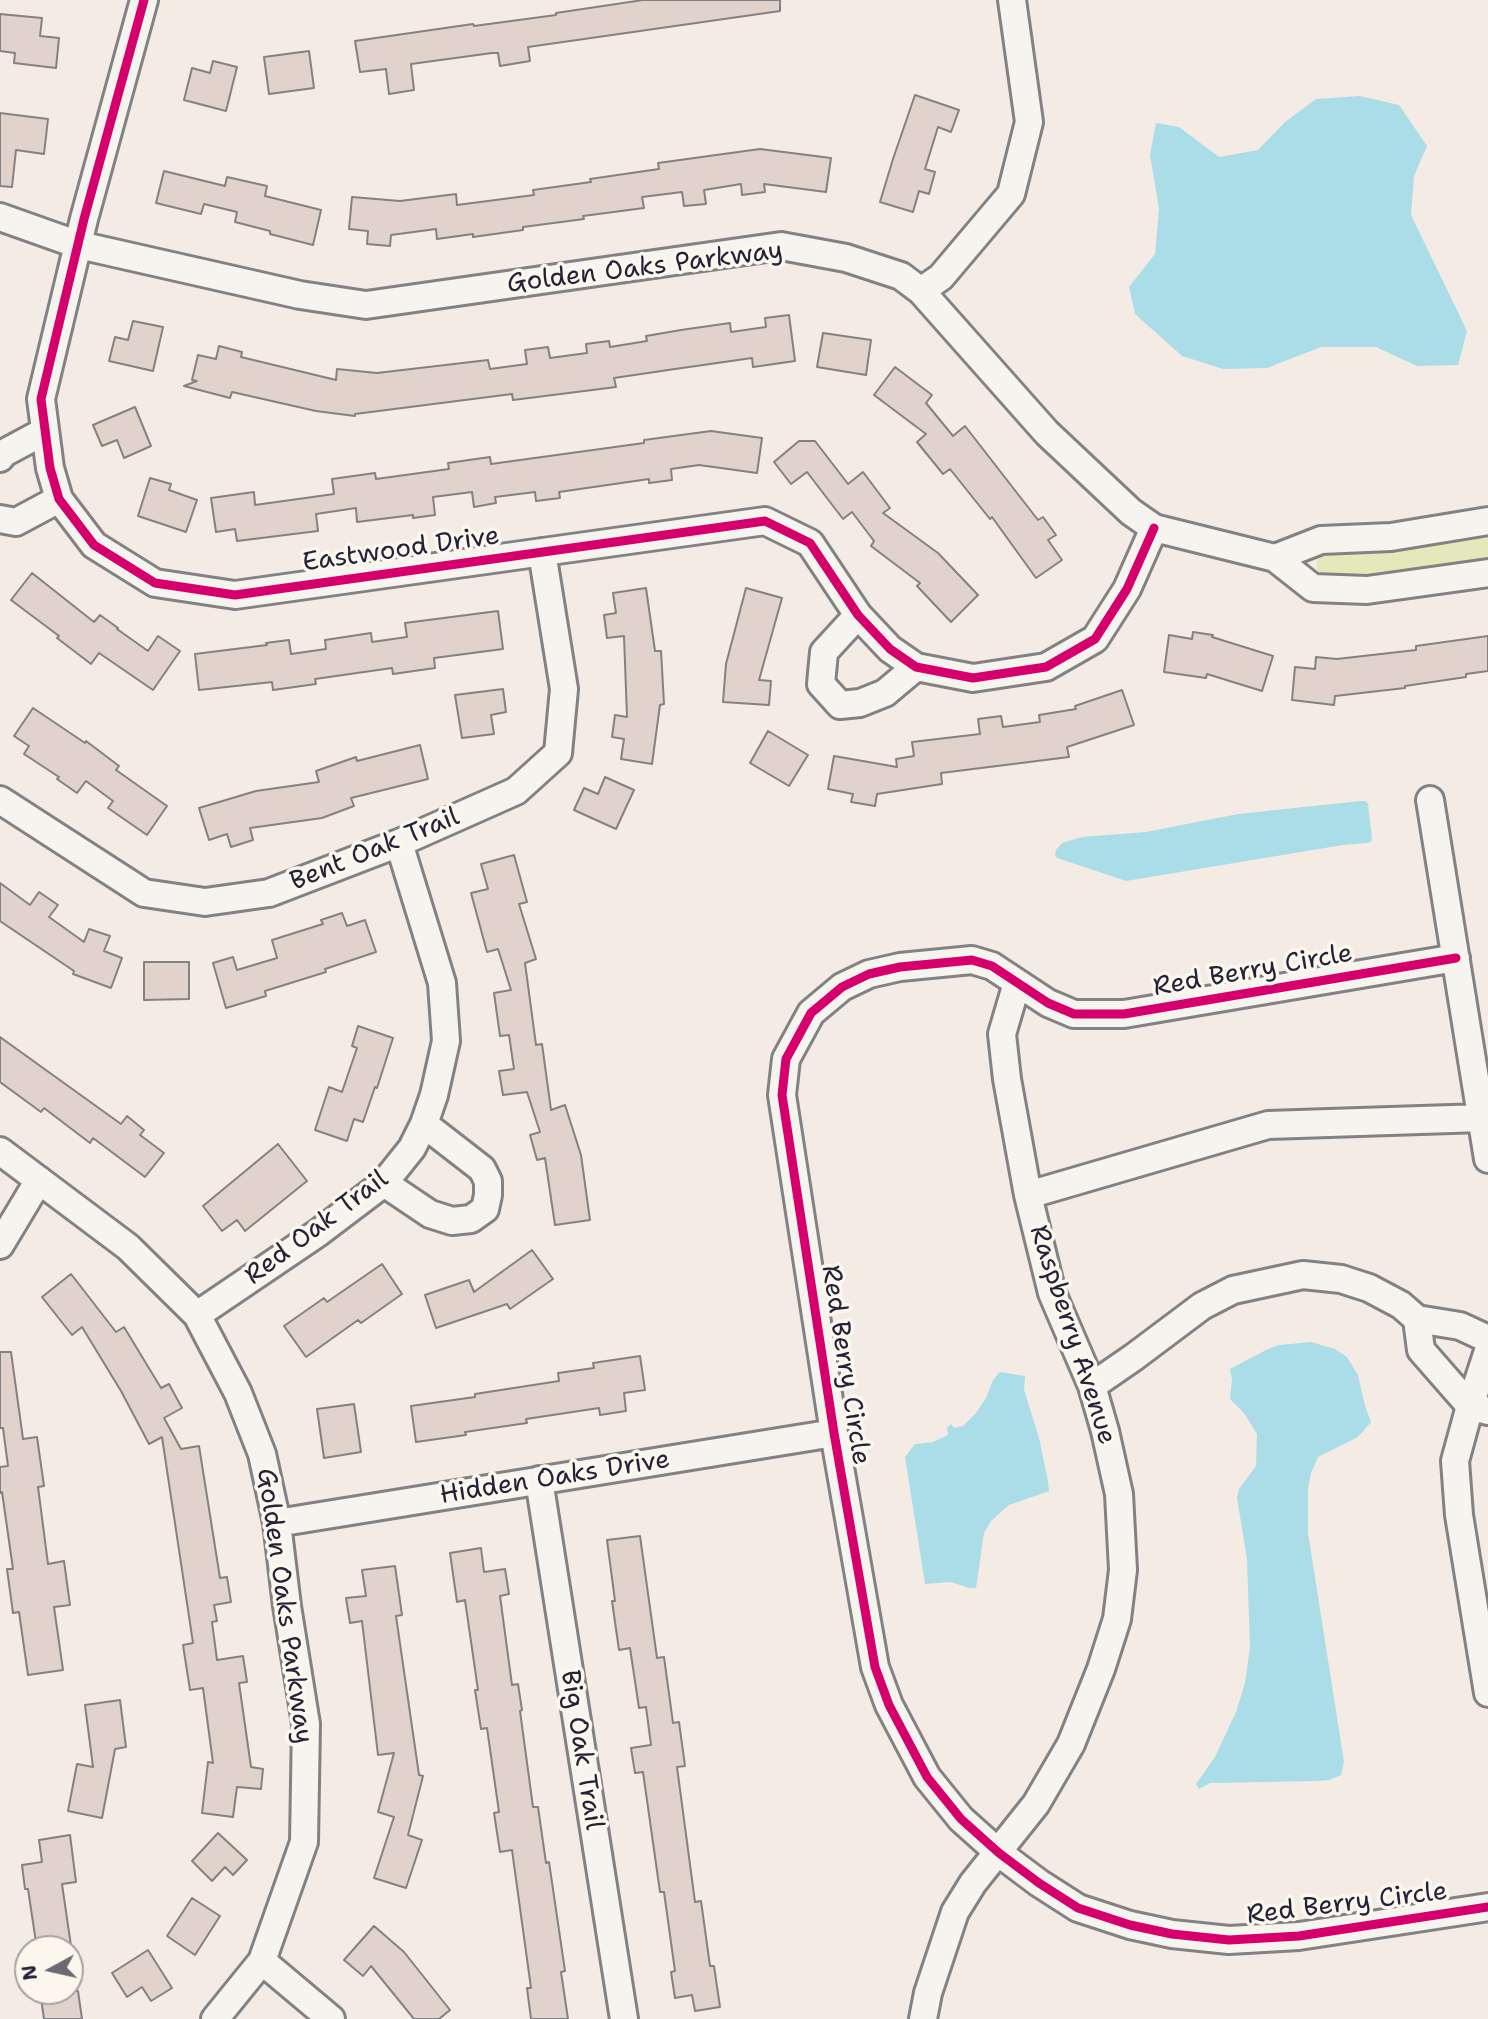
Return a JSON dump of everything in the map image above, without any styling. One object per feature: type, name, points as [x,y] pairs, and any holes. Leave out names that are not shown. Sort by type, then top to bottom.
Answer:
[{"type":"street","name":"Eastwood Drive","points":[[144,0],[84,219],[41,399],[50,468],[59,499],[94,545],[155,583],[235,595],[765,521],[810,542],[858,615],[890,649],[916,667],[973,678],[1046,667],[1095,639],[1127,589],[1154,527]]},
{"type":"street","points":[[922,291],[941,277],[1012,194],[1029,122],[1012,0]]},
{"type":"street","name":"Golden Oaks Parkway","points":[[0,217],[79,245],[300,295],[366,305],[781,246],[846,258],[901,276],[922,291],[1047,433],[1131,512],[1154,527],[1275,558],[1313,588],[1367,590],[1488,573]]},
{"type":"street","points":[[0,458],[45,431]]},
{"type":"street","points":[[0,519],[16,522],[59,499]]},
{"type":"street","points":[[1275,558],[1321,540],[1391,537],[1488,521]]},
{"type":"street","name":"Bent Oak Trail","points":[[0,800],[144,893],[205,902],[269,893],[399,843],[516,791],[558,753],[564,689],[542,552]]},
{"type":"street","points":[[858,615],[824,652],[821,684],[840,705],[860,703],[884,693],[916,667]]},
{"type":"street","points":[[1430,800],[1488,1159]]},
{"type":"street","name":"Red Oak Trail","points":[[197,1315],[318,1233],[384,1183],[412,1148],[424,1124],[434,1095],[446,1041],[442,983],[399,843]]},
{"type":"street","name":"Red Berry Circle","points":[[1456,958],[1124,1014],[1074,1014],[1048,1003],[992,966],[972,960],[900,967],[869,974],[842,987],[811,1013],[786,1059],[782,1095],[834,1433],[875,1667],[889,1705],[927,1777],[961,1819],[1038,1883],[1078,1908],[1130,1925],[1172,1934],[1229,1940],[1299,1936],[1488,1907]]},
{"type":"street","name":"Raspberry Avenue","points":[[923,2019],[928,1993],[955,1912],[973,1883],[1037,1804],[1071,1744],[1101,1669],[1117,1619],[1123,1570],[1119,1494],[1105,1431],[1092,1386],[1052,1293],[1028,1195],[1007,1079],[1002,1034],[1017,983]]},
{"type":"street","points":[[1028,1195],[1268,1125],[1482,1118]]},
{"type":"street","points":[[384,1183],[430,1214],[452,1220],[471,1219],[485,1209],[488,1181],[482,1169],[424,1124]]},
{"type":"street","name":"Golden Oaks Parkway","points":[[0,1151],[128,1247],[197,1315],[238,1393],[262,1454],[277,1522],[306,1724],[304,1842],[262,1961],[215,2019]]},
{"type":"street","points":[[0,1245],[39,1180]]},
{"type":"street","points":[[1092,1386],[1202,1306],[1233,1290],[1303,1275],[1341,1279],[1369,1288],[1401,1304],[1417,1320],[1460,1326],[1488,1339]]},
{"type":"street","points":[[1417,1320],[1421,1350],[1479,1409]]},
{"type":"street","points":[[1488,1351],[1479,1409],[1455,1461],[1460,1515],[1488,1693]]},
{"type":"street","name":"Hidden Oaks Drive","points":[[277,1522],[834,1433]]},
{"type":"street","name":"Big Oak Trail","points":[[539,1480],[624,2019]]},
{"type":"street","points":[[262,1961],[331,2019]]},
{"type":"green space","points":[[1488,533],[1488,560],[1348,579],[1327,579],[1317,569],[1317,561],[1328,553],[1363,552]]},
{"type":"water","points":[[1360,96],[1399,105],[1427,146],[1414,176],[1411,215],[1467,331],[1458,365],[1417,366],[1376,347],[1321,347],[1267,368],[1223,369],[1182,356],[1135,314],[1129,287],[1155,254],[1159,209],[1150,155],[1156,123],[1179,127],[1219,157],[1258,150],[1285,122],[1316,99]]},
{"type":"water","points":[[1366,801],[1368,804],[1371,842],[1126,881],[1057,858],[1055,855],[1062,843],[1082,837],[1146,832],[1238,814]]},
{"type":"water","points":[[1311,1342],[1335,1349],[1347,1357],[1358,1375],[1371,1422],[1358,1437],[1318,1457],[1308,1488],[1308,1533],[1344,1762],[1341,1775],[1317,1781],[1210,1783],[1199,1789],[1196,1784],[1215,1757],[1236,1712],[1245,1683],[1250,1647],[1247,1559],[1237,1498],[1239,1489],[1256,1466],[1257,1434],[1244,1413],[1230,1399],[1230,1369],[1279,1345]]},
{"type":"water","points":[[1000,1372],[1025,1376],[1024,1390],[1039,1438],[1049,1491],[1009,1505],[991,1521],[984,1533],[976,1588],[951,1582],[925,1584],[905,1457],[915,1444],[933,1442],[948,1435],[947,1428],[951,1424],[954,1428],[963,1426],[976,1413]]},
{"type":"building","points":[[643,0],[780,0],[780,11],[528,47],[530,61],[500,66],[498,53],[411,64],[414,90],[389,94],[386,69],[360,72],[355,41],[556,15]]},
{"type":"building","points":[[0,14],[42,18],[40,36],[59,38],[56,68],[14,63],[15,53],[0,51]]},
{"type":"building","points":[[309,51],[314,88],[269,94],[264,57]]},
{"type":"building","points":[[213,61],[237,67],[226,111],[184,100],[192,68],[210,73]]},
{"type":"building","points":[[915,95],[959,110],[951,132],[938,127],[925,169],[935,172],[929,194],[919,191],[913,212],[880,202]]},
{"type":"building","points":[[0,113],[48,119],[44,154],[16,150],[12,187],[0,186]]},
{"type":"building","points":[[760,149],[831,158],[826,192],[764,184],[765,192],[742,195],[741,184],[704,190],[706,204],[684,206],[682,192],[642,197],[644,208],[583,216],[584,219],[473,237],[473,234],[437,239],[436,229],[391,235],[390,246],[367,244],[368,231],[349,229],[352,197],[400,201],[456,194],[457,205],[534,195],[533,190],[659,169],[658,163]]},
{"type":"building","points":[[164,171],[225,186],[227,177],[267,186],[265,196],[321,210],[313,245],[235,222],[237,212],[204,204],[201,214],[156,203]]},
{"type":"building","points":[[789,315],[795,361],[753,367],[752,358],[614,378],[616,387],[513,400],[512,394],[355,416],[316,411],[232,392],[230,398],[184,386],[197,381],[192,380],[198,355],[216,359],[219,346],[242,352],[241,357],[336,380],[337,369],[377,373],[488,360],[490,369],[527,364],[525,350],[548,347],[550,358],[587,353],[586,344],[609,341],[610,347],[647,341],[646,336],[681,330],[730,323],[731,332],[766,327],[765,318]]},
{"type":"building","points":[[133,321],[163,327],[153,371],[109,361],[115,337],[128,340]]},
{"type":"building","points":[[823,333],[871,340],[866,375],[817,367]]},
{"type":"building","points":[[895,367],[932,395],[926,403],[953,436],[965,426],[1038,520],[1043,517],[1056,535],[1048,540],[1062,560],[1036,578],[992,517],[990,519],[950,469],[943,474],[917,442],[926,434],[874,395]]},
{"type":"building","points":[[135,407],[151,446],[124,458],[117,440],[102,446],[93,425]]},
{"type":"building","points":[[711,431],[762,438],[757,473],[699,465],[671,469],[672,480],[649,483],[649,479],[559,492],[560,498],[536,501],[535,492],[495,497],[496,503],[474,507],[472,492],[433,497],[435,515],[357,522],[356,508],[316,514],[318,531],[237,541],[235,529],[216,532],[211,498],[254,492],[255,505],[334,494],[332,479],[375,473],[376,479],[449,469],[448,463],[490,457],[491,464]]},
{"type":"building","points":[[799,441],[815,441],[848,484],[863,472],[890,508],[883,513],[938,553],[978,595],[951,622],[917,586],[920,583],[871,546],[874,541],[852,512],[843,519],[807,472],[791,484],[774,462]]},
{"type":"building","points":[[150,478],[171,484],[169,490],[197,500],[186,532],[138,516]]},
{"type":"building","points":[[32,573],[94,622],[100,615],[148,651],[158,636],[180,651],[153,690],[99,653],[91,664],[11,600]]},
{"type":"building","points":[[646,588],[655,651],[661,651],[664,704],[660,705],[652,764],[621,759],[624,739],[612,737],[615,715],[627,717],[624,636],[607,638],[604,615],[616,613],[613,593]]},
{"type":"building","points":[[746,588],[782,598],[759,680],[771,681],[769,705],[723,702],[726,664]]},
{"type":"building","points":[[498,611],[503,649],[434,658],[435,668],[393,674],[392,668],[315,679],[316,684],[273,690],[272,682],[199,690],[195,654],[289,640],[291,654],[326,649],[325,640],[371,633],[372,642],[407,637],[405,623]]},
{"type":"building","points":[[1193,632],[1213,635],[1212,637],[1273,656],[1262,691],[1207,674],[1206,678],[1164,672],[1169,635],[1192,639]]},
{"type":"building","points":[[1488,636],[1488,671],[1405,688],[1335,696],[1334,705],[1292,700],[1295,667],[1315,669],[1316,657],[1337,659],[1416,650],[1416,646]]},
{"type":"building","points":[[503,689],[506,712],[491,715],[494,734],[462,738],[455,695]]},
{"type":"building","points":[[1122,690],[1134,725],[1067,747],[1069,757],[941,773],[942,784],[877,794],[875,806],[851,802],[853,794],[828,789],[834,756],[897,767],[896,759],[914,756],[912,742],[980,734],[978,719],[1001,716],[1003,727],[1040,722],[1039,715],[1076,709],[1075,706]]},
{"type":"building","points":[[33,708],[85,743],[86,741],[119,766],[116,770],[167,806],[147,835],[108,808],[113,801],[86,781],[77,793],[57,779],[59,777],[24,754],[29,746],[14,736]]},
{"type":"building","points":[[768,731],[808,755],[789,786],[750,763]]},
{"type":"building","points":[[420,745],[428,779],[351,798],[354,806],[322,818],[250,828],[253,840],[231,847],[227,834],[209,840],[199,808],[256,791],[319,782],[316,771],[356,757],[357,761]]},
{"type":"building","points":[[605,777],[634,790],[616,829],[574,810],[584,788],[598,794]]},
{"type":"building","points":[[514,855],[527,902],[519,904],[536,959],[525,963],[536,1045],[542,1044],[551,1110],[565,1105],[581,1155],[590,1220],[555,1225],[545,1158],[537,1160],[530,1135],[540,1132],[527,1092],[503,1095],[499,1071],[514,1069],[509,1035],[500,1036],[494,993],[511,990],[498,949],[487,952],[471,893],[488,889],[481,864]]},
{"type":"building","points":[[0,883],[30,905],[39,892],[58,905],[49,917],[84,942],[89,929],[110,936],[104,951],[122,958],[111,988],[73,974],[74,971],[0,921]]},
{"type":"building","points":[[342,913],[347,926],[365,920],[376,952],[325,969],[326,972],[265,991],[266,996],[226,1008],[213,963],[233,957],[237,970],[277,958],[272,940],[323,924],[321,920]]},
{"type":"building","points":[[144,962],[189,962],[189,999],[144,1000]]},
{"type":"building","points":[[358,1026],[393,1038],[363,1122],[354,1119],[347,1141],[315,1130],[329,1087],[342,1092],[357,1048],[352,1046]]},
{"type":"building","points":[[0,1037],[121,1124],[127,1116],[144,1130],[140,1135],[164,1153],[145,1177],[93,1138],[90,1143],[44,1108],[41,1112],[0,1082]]},
{"type":"building","points":[[278,1144],[307,1181],[245,1231],[237,1220],[222,1231],[203,1206]]},
{"type":"building","points":[[532,1250],[553,1279],[510,1309],[507,1304],[436,1328],[425,1295],[469,1280],[474,1292]]},
{"type":"building","points":[[382,1264],[402,1294],[361,1323],[358,1320],[306,1357],[284,1326],[324,1298],[327,1302]]},
{"type":"building","points":[[71,1274],[116,1332],[124,1327],[161,1388],[169,1384],[182,1408],[164,1418],[181,1449],[199,1446],[220,1578],[227,1577],[231,1602],[214,1605],[217,1621],[212,1622],[217,1660],[243,1656],[247,1682],[239,1683],[251,1767],[263,1769],[261,1789],[237,1787],[233,1817],[202,1813],[208,1762],[213,1763],[203,1688],[190,1690],[183,1645],[193,1643],[162,1437],[149,1444],[82,1327],[72,1335],[42,1297]]},
{"type":"building","points":[[0,1352],[11,1352],[23,1439],[37,1437],[44,1486],[38,1487],[48,1564],[64,1561],[70,1605],[54,1607],[63,1670],[28,1675],[19,1612],[13,1613],[7,1569],[13,1569],[2,1492],[0,1493],[0,1467],[8,1466],[3,1428],[0,1428]]},
{"type":"building","points":[[640,1356],[645,1390],[624,1393],[626,1411],[600,1415],[599,1408],[526,1419],[527,1423],[416,1442],[411,1406],[559,1381],[558,1373],[594,1368],[593,1363]]},
{"type":"building","points":[[354,1404],[361,1452],[324,1458],[317,1409]]},
{"type":"building","points":[[640,1536],[657,1658],[664,1657],[673,1723],[679,1722],[685,1766],[677,1767],[695,1902],[701,1901],[710,1966],[714,1966],[720,2007],[695,2011],[692,1995],[675,1998],[671,1972],[675,1971],[664,1892],[660,1892],[643,1772],[635,1773],[631,1748],[651,1745],[646,1707],[639,1708],[630,1648],[619,1650],[612,1601],[615,1601],[607,1540]]},
{"type":"building","points":[[481,1548],[484,1572],[505,1569],[509,1594],[500,1596],[512,1685],[518,1684],[533,1807],[538,1807],[546,1863],[549,1862],[565,1971],[561,1972],[568,2019],[531,2019],[527,1988],[531,1988],[512,1850],[500,1852],[494,1813],[499,1812],[487,1728],[481,1729],[465,1600],[457,1602],[450,1553]]},
{"type":"building","points":[[395,1566],[402,1615],[396,1616],[419,1775],[423,1776],[408,1835],[422,1840],[406,1888],[374,1878],[394,1817],[378,1812],[394,1753],[378,1755],[362,1621],[350,1623],[346,1598],[366,1596],[362,1570]]},
{"type":"building","points":[[120,1700],[126,1747],[115,1749],[102,1818],[68,1811],[77,1764],[93,1767],[85,1705]]},
{"type":"building","points":[[218,1833],[247,1860],[233,1875],[225,1867],[212,1881],[192,1861]]},
{"type":"building","points":[[70,1835],[76,1882],[62,1884],[69,1935],[35,1935],[22,1865],[42,1862],[39,1840]]},
{"type":"building","points":[[192,1898],[220,1916],[195,1955],[167,1936]]},
{"type":"building","points":[[374,1926],[404,1952],[450,2010],[439,2019],[414,2019],[371,1966],[363,1976],[344,1960]]},
{"type":"building","points":[[148,1950],[172,1988],[151,2001],[142,1987],[127,1997],[112,1973]]},
{"type":"building","points":[[42,2005],[80,2005],[82,2019],[44,2019]]},
{"type":"cycle path","points":[[144,0],[84,219],[41,399],[50,468],[59,499],[94,545],[155,583],[235,595],[765,521],[810,543],[858,615],[890,649],[916,667],[973,678],[1046,667],[1095,639],[1127,589],[1154,528]]},
{"type":"cycle path","points":[[1456,958],[1124,1014],[1074,1014],[1048,1003],[992,966],[972,960],[900,967],[869,974],[842,987],[811,1013],[786,1059],[782,1095],[834,1433],[875,1667],[889,1705],[927,1777],[961,1819],[999,1853],[1078,1908],[1130,1925],[1172,1934],[1229,1940],[1299,1936],[1488,1907]]}]
